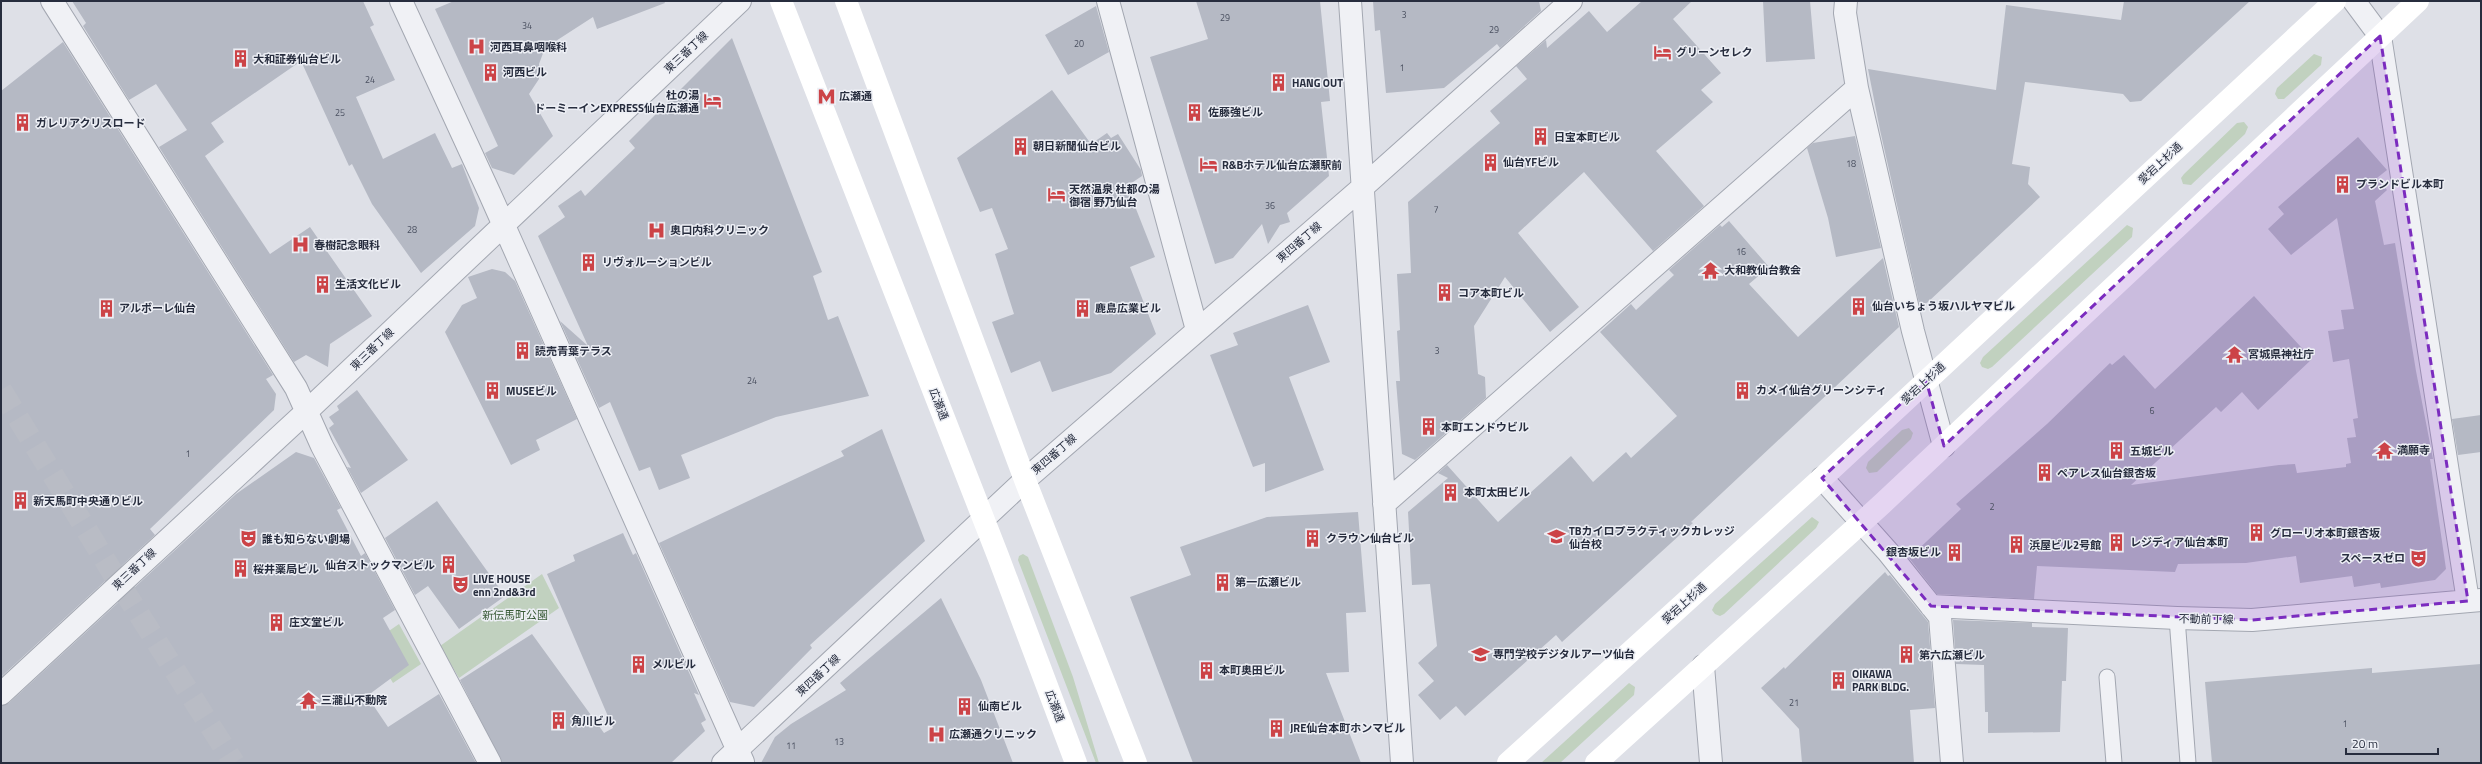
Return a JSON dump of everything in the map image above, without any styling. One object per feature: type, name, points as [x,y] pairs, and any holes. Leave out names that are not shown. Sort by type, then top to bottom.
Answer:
[{"type":"street","points":[[52,1],[296,388],[322,446],[490,763]]},
{"type":"street","points":[[401,1],[504,225],[735,758]]},
{"type":"street","name":"東三番丁線","points":[[1,694],[306,412],[740,1]]},
{"type":"street","name":"広瀬通","points":[[781,1],[1076,763]]},
{"type":"street","points":[[846,1],[1025,480],[1136,763]]},
{"type":"street","points":[[1108,1],[1197,330]]},
{"type":"street","points":[[1350,1],[1364,186],[1402,763]]},
{"type":"street","name":"東四番丁線","points":[[735,758],[1025,480],[1364,186],[1571,1]]},
{"type":"street","points":[[1846,1],[1845,13],[1858,88],[1926,380],[1944,446]]},
{"type":"street","name":"愛宕上杉通","points":[[1508,763],[1822,478],[2335,1]]},
{"type":"street","points":[[2354,1],[2380,36],[2475,600]]},
{"type":"street","points":[[1596,763],[1944,446],[2418,1]]},
{"type":"street","points":[[1384,504],[1858,88]]},
{"type":"street","points":[[1822,478],[1861,522],[1940,617],[1952,763]]},
{"type":"street","name":"不動前丁線","points":[[1931,606],[2176,618],[2252,620],[2475,600]]},
{"type":"street","points":[[1702,666],[1711,763]]},
{"type":"lane","points":[[2176,618],[2188,763]]},
{"type":"lane","points":[[2107,677],[2114,763]]},
{"type":"highlighted area","points":[[2380,36],[2468,601],[2252,620],[1931,606],[1822,478],[1926,380],[1944,446]]},
{"type":"green space","points":[[2314,54],[2322,57],[2321,65],[2284,99],[2278,99],[2275,94],[2277,88]]},
{"type":"green space","points":[[2244,122],[2248,127],[2245,134],[2191,185],[2183,184],[2181,178],[2184,174],[2237,123]]},
{"type":"green space","points":[[2127,225],[2133,228],[2132,237],[1992,367],[1988,369],[1982,367],[1980,363],[1983,357]]},
{"type":"green space","points":[[1909,428],[1913,433],[1911,439],[1877,472],[1869,473],[1866,468],[1868,462],[1902,430]]},
{"type":"green space","points":[[1812,517],[1819,522],[1816,528],[1724,614],[1720,616],[1715,614],[1712,610],[1715,604]]},
{"type":"green space","points":[[1023,554],[1028,557],[1073,677],[1099,763],[1096,763],[1018,560],[1019,556]]},
{"type":"green space","name":"新伝馬町公園","points":[[542,574],[559,608],[459,678],[440,646]]},
{"type":"green space","points":[[399,624],[421,664],[393,683],[370,644]]},
{"type":"green space","points":[[1629,683],[1635,687],[1634,695],[1560,763],[1541,763]]},
{"type":"building","points":[[72,1],[363,1],[374,25],[370,27],[395,80],[356,97],[383,159],[435,133],[452,168],[462,164],[479,208],[475,226],[421,273],[372,204],[352,164],[349,166],[301,61],[211,123],[224,142],[205,156],[270,254],[310,227],[372,316],[330,344],[328,367],[306,355],[294,362],[159,147],[187,130],[156,84],[129,100],[83,26],[86,23]]},
{"type":"building","points":[[454,1],[664,1],[665,3],[597,29],[593,17],[545,48],[539,64],[539,79],[529,94],[553,136],[514,175],[492,168],[485,153],[498,146],[435,9]]},
{"type":"building","points":[[1196,1],[1320,1],[1330,101],[1321,102],[1329,176],[1287,213],[1290,222],[1280,225],[1268,244],[1262,224],[1233,258],[1215,264],[1150,57],[1208,39]]},
{"type":"building","points":[[1373,1],[1539,1],[1541,11],[1500,48],[1497,44],[1444,88],[1386,93],[1380,30],[1375,31]]},
{"type":"building","points":[[1642,1],[1692,1],[1673,19],[1721,73],[1701,90],[1713,102],[1656,151],[1704,206],[1653,251],[1584,172],[1518,233],[1579,307],[1550,332],[1505,277],[1474,326],[1478,374],[1485,377],[1486,398],[1415,460],[1402,454],[1396,381],[1400,381],[1397,331],[1400,330],[1397,274],[1411,273],[1408,202],[1500,123],[1490,111],[1527,79],[1516,66],[1546,40],[1547,48],[1589,11],[1607,32]]},
{"type":"building","points":[[1763,1],[1810,1],[1815,59],[1766,62]]},
{"type":"building","points":[[2124,1],[2250,1],[2141,101],[2130,102],[2123,94],[2025,82],[2012,164],[2030,167],[2028,184],[2040,197],[1928,302],[1920,307],[1880,130],[1868,69],[1996,90],[2006,5],[2121,20]]},
{"type":"building","points":[[1096,6],[1109,52],[1068,75],[1045,35]]},
{"type":"building","points":[[732,38],[822,272],[813,276],[828,320],[838,316],[869,396],[776,417],[681,455],[690,478],[659,490],[650,467],[639,471],[610,402],[599,408],[560,321],[588,346],[538,236],[565,217],[558,206],[581,190],[585,196],[635,148],[629,141]]},
{"type":"building","points":[[63,42],[273,375],[266,379],[276,394],[274,410],[150,529],[155,535],[1,677],[1,91]]},
{"type":"building","points":[[1052,90],[1091,144],[1107,133],[1111,138],[1118,134],[1141,170],[1142,176],[1127,186],[1155,257],[1130,267],[1156,334],[1111,373],[1052,392],[1040,361],[1011,373],[992,322],[1014,314],[995,254],[1008,249],[992,208],[980,212],[957,158]]},
{"type":"building","points":[[1855,136],[1881,248],[1836,257],[1828,218],[1807,148],[1813,143]]},
{"type":"building","points":[[2358,137],[2387,170],[2377,178],[2387,190],[2375,201],[2384,245],[2395,243],[2416,371],[2433,459],[2430,459],[2446,569],[2435,580],[2381,588],[2380,583],[2354,587],[2352,576],[2300,583],[2296,556],[2246,563],[2178,564],[2175,572],[2037,566],[2034,599],[1937,594],[1909,558],[1961,509],[1956,504],[2047,424],[2110,363],[2112,365],[2124,355],[2155,389],[2254,296],[2312,359],[2258,410],[2242,392],[2221,412],[2216,407],[2131,485],[2279,465],[2295,464],[2297,473],[2346,467],[2346,464],[2351,463],[2347,438],[2356,437],[2353,419],[2358,418],[2349,359],[2333,362],[2328,331],[2344,329],[2341,310],[2354,309],[2337,218],[2291,255],[2268,229],[2284,214],[2278,207]]},
{"type":"building","points":[[1729,221],[1769,267],[1749,284],[1798,337],[1883,258],[1899,327],[1691,522],[1693,523],[1562,642],[1556,635],[1465,716],[1456,706],[1440,720],[1418,695],[1434,681],[1418,663],[1437,646],[1430,584],[1412,585],[1408,512],[1448,478],[1438,473],[1447,465],[1498,522],[1571,456],[1593,482],[1626,452],[1631,458],[1677,416],[1600,332],[1631,304],[1636,310],[1674,275],[1669,270],[1720,225],[1722,227]]},
{"type":"building","points":[[492,269],[505,272],[515,281],[577,419],[536,440],[540,450],[511,465],[445,332],[462,305],[477,298],[468,277]]},
{"type":"building","points":[[1308,305],[1330,362],[1289,377],[1324,470],[1265,492],[1265,463],[1253,467],[1210,355],[1238,345],[1233,333]]},
{"type":"building","points":[[357,390],[408,460],[361,493],[347,467],[351,468],[329,428],[334,424],[329,417],[339,410],[337,406]]},
{"type":"building","points":[[2481,415],[2481,452],[2458,455],[2452,419]]},
{"type":"building","points":[[882,429],[925,541],[810,645],[812,648],[754,707],[730,702],[659,543],[844,456],[841,451]]},
{"type":"building","points":[[296,452],[314,458],[341,508],[337,510],[361,556],[365,553],[395,610],[383,618],[409,665],[367,696],[388,727],[439,694],[476,763],[1,763],[1,706],[9,703],[236,494]]},
{"type":"building","name":"仙台ストックマンビル","points":[[437,501],[505,596],[459,629],[428,586],[415,595],[385,538]]},
{"type":"building","points":[[1358,512],[1366,612],[1346,613],[1349,672],[1326,673],[1361,763],[1193,763],[1130,597],[1191,575],[1180,547],[1267,517]]},
{"type":"building","points":[[623,533],[633,555],[636,553],[699,695],[694,693],[706,720],[701,723],[705,731],[671,763],[502,763],[460,680],[532,634],[604,733],[613,728],[547,574],[575,561],[573,555]]},
{"type":"building","points":[[1885,572],[1888,576],[1890,575],[1928,622],[1935,708],[1910,710],[1914,763],[1802,763],[1799,729],[1761,688],[1784,667],[1785,669]]},
{"type":"building","points":[[941,598],[981,680],[1013,763],[761,763],[775,737],[791,724],[846,690],[840,683]]},
{"type":"building","points":[[1953,620],[2032,623],[2032,627],[2068,628],[2066,681],[2062,681],[2060,732],[1988,733],[1988,712],[1985,712],[1984,665],[1956,664]]},
{"type":"building","points":[[2481,664],[2481,763],[2212,763],[2205,682],[2372,668],[2372,673]]},
{"type":"tunnel","points":[[1,390],[119,583],[234,763]]},
{"type":"place","name":"河西耳鼻咽喉科","points":[[477,47]]},
{"type":"place","name":"グリーンセレク","points":[[1663,52]]},
{"type":"place","name":"大和証券仙台ビル","points":[[240,59]]},
{"type":"place","name":"河西ビル","points":[[490,72]]},
{"type":"place","name":"HANG OUT","points":[[1279,83]]},
{"type":"place","name":"広瀬通","points":[[826,96]]},
{"type":"place","name":"杜の湯 ドーミーインEXPRESS仙台広瀬通","points":[[712,101]]},
{"type":"place","name":"佐藤強ビル","points":[[1195,112]]},
{"type":"place","name":"ガレリアクリスロード","points":[[23,123]]},
{"type":"place","name":"日宝本町ビル","points":[[1541,137]]},
{"type":"place","name":"朝日新聞仙台ビル","points":[[1020,146]]},
{"type":"place","name":"仙台YFビル","points":[[1490,162]]},
{"type":"place","name":"R&Bホテル仙台広瀬駅前","points":[[1209,165]]},
{"type":"place","name":"プランドビル本町","points":[[2343,184]]},
{"type":"place","name":"天然温泉 杜都の湯 御宿 野乃仙台","points":[[1056,195]]},
{"type":"place","name":"奥口内科クリニック","points":[[657,230]]},
{"type":"place","name":"春樹記念眼科","points":[[301,245]]},
{"type":"place","name":"リヴォルーションビル","points":[[589,262]]},
{"type":"place","name":"大和教仙台教会","points":[[1711,270]]},
{"type":"place","name":"生活文化ビル","points":[[322,284]]},
{"type":"place","name":"コア本町ビル","points":[[1445,293]]},
{"type":"place","name":"仙台いちょう坂ハルヤマビル","points":[[1859,306]]},
{"type":"place","name":"アルボーレ仙台","points":[[106,308]]},
{"type":"place","name":"鹿島広業ビル","points":[[1082,308]]},
{"type":"place","name":"読売⻘葉テラス","points":[[522,351]]},
{"type":"place","name":"宮城県神社庁","points":[[2235,354]]},
{"type":"place","name":"カメイ仙台グリーンシティ","points":[[1743,390]]},
{"type":"place","name":"MUSEビル","points":[[493,391]]},
{"type":"place","name":"本町エンドウビル","points":[[1428,427]]},
{"type":"place","name":"満願寺","points":[[2384,450]]},
{"type":"place","name":"五城ビル","points":[[2117,451]]},
{"type":"place","name":"ペアレス仙台銀杏坂","points":[[2044,473]]},
{"type":"place","name":"本町太田ビル","points":[[1451,492]]},
{"type":"place","name":"新天馬町中央通りビル","points":[[20,501]]},
{"type":"place","name":"グローリオ本町銀杏坂","points":[[2257,533]]},
{"type":"place","name":"TBカイロプラクティックカレッジ 仙台校","points":[[1556,537]]},
{"type":"place","name":"クラウン仙台ビル","points":[[1313,538]]},
{"type":"place","name":"誰も知らない劇場","points":[[249,539]]},
{"type":"place","name":"レジディア仙台本町","points":[[2117,542]]},
{"type":"place","name":"浜屋ビル2号館","points":[[2016,545]]},
{"type":"place","name":"銀杏坂ビル","points":[[1954,552]]},
{"type":"place","name":"スペースゼロ","points":[[2418,558]]},
{"type":"place","name":"仙台ストックマンビル","points":[[448,565]]},
{"type":"place","name":"桜井薬局ビル","points":[[240,569]]},
{"type":"place","name":"第一広瀬ビル","points":[[1222,582]]},
{"type":"place","name":"LIVE HOUSE enn 2nd&3rd","points":[[460,585]]},
{"type":"place","name":"庄文堂ビル","points":[[276,622]]},
{"type":"place","name":"専門学校デジタルアーツ仙台","points":[[1480,654]]},
{"type":"place","name":"第六広瀬ビル","points":[[1906,655]]},
{"type":"place","name":"メルビル","points":[[639,664]]},
{"type":"place","name":"本町奥田ビル","points":[[1206,670]]},
{"type":"place","name":"OIKAWA PARK BLDG.","points":[[1839,680]]},
{"type":"place","name":"三瀧山不動院","points":[[308,700]]},
{"type":"place","name":"仙南ビル","points":[[965,706]]},
{"type":"place","name":"角川ビル","points":[[558,721]]},
{"type":"place","name":"JRE仙台本町ホンマビル","points":[[1277,728]]},
{"type":"place","name":"広瀬通クリニック","points":[[936,734]]}]
